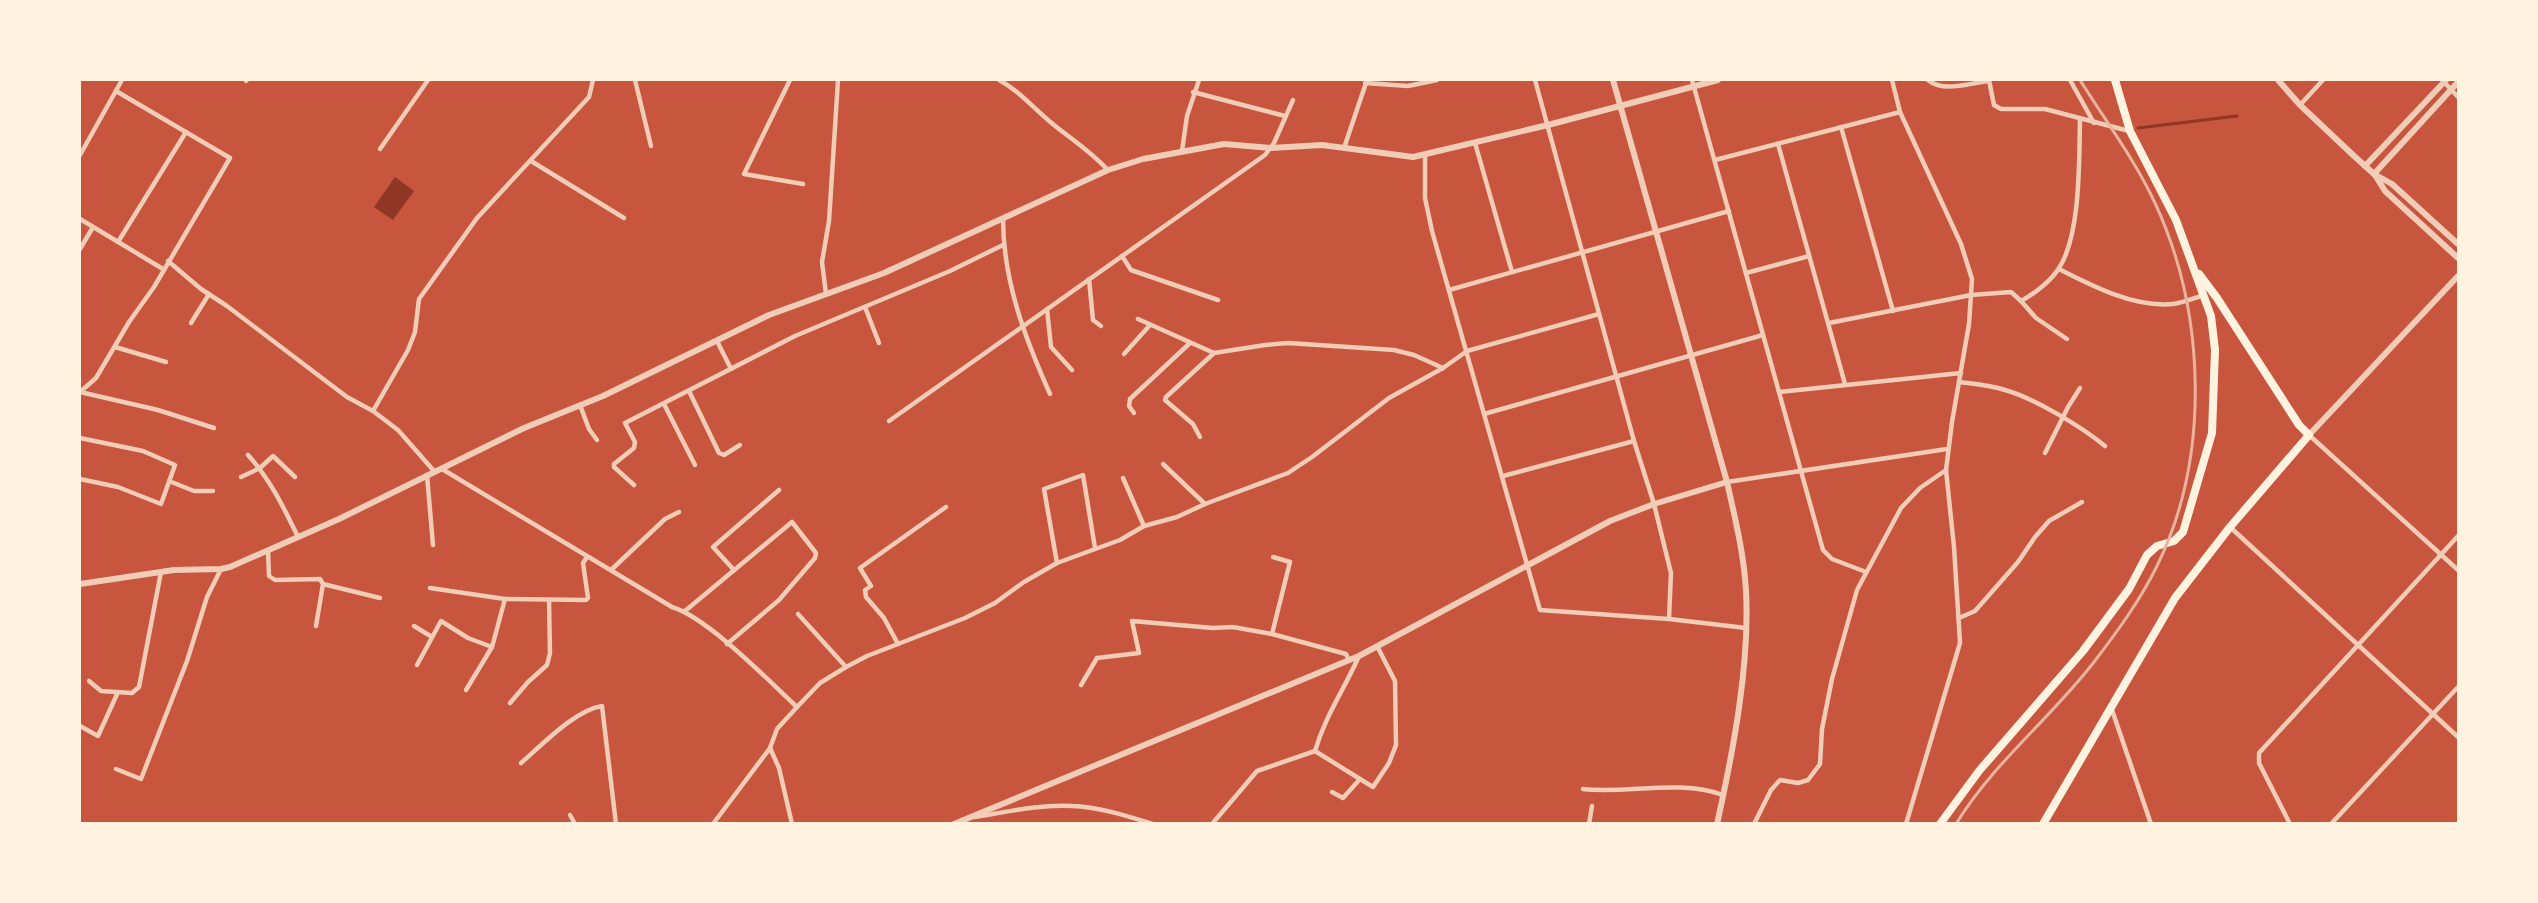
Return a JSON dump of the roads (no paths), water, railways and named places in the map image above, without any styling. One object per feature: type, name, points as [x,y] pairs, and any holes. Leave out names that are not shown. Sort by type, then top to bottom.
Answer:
[{"type":"main road","points":[[1940,824],[1979,771],[2083,651],[2129,588],[2147,555],[2157,546],[2174,542],[2183,531],[2212,433],[2215,350],[2211,316],[2162,190],[2130,131],[2115,80]]},
{"type":"main road","points":[[2043,824],[2175,598],[2230,527],[2309,435],[2299,424],[2217,298],[2193,266]]},
{"type":"street","points":[[80,155],[122,80]]},
{"type":"street","points":[[380,149],[428,80]]},
{"type":"street","points":[[373,411],[408,350],[415,332],[419,299],[477,218],[589,97],[592,80]]},
{"type":"street","points":[[635,80],[651,146]]},
{"type":"street","points":[[790,80],[744,174],[803,184]]},
{"type":"street","points":[[826,294],[822,262],[829,221],[838,80]]},
{"type":"street","points":[[999,80],[1021,94],[1054,125],[1087,148],[1108,170]]},
{"type":"street","points":[[1182,151],[1186,116],[1199,80]]},
{"type":"street","points":[[1344,148],[1366,81],[1408,86],[1437,80]]},
{"type":"street","points":[[1535,80],[1634,441],[1654,504],[1671,573],[1669,619]]},
{"type":"street","points":[[1613,80],[1727,482],[1741,542],[1746,591],[1746,628],[1737,715],[1716,824]]},
{"type":"street","points":[[80,584],[161,572],[220,569],[268,550],[339,519],[524,428],[580,405],[769,315],[884,273],[1108,170],[1143,159],[1224,144],[1270,148],[1322,146],[1413,157],[1620,106],[1693,83],[1718,80]]},
{"type":"street","points":[[1892,80],[1900,112],[1961,244],[1972,279],[1969,324],[1947,449],[1946,470],[1960,643],[1906,824]]},
{"type":"street","points":[[1928,80],[1934,85],[1944,87],[1989,80],[1994,105],[2001,109],[2045,109],[2130,131]]},
{"type":"street","points":[[2070,80],[2095,123]]},
{"type":"street","points":[[2278,80],[2300,105],[2365,166],[2392,184],[2458,244]]},
{"type":"street","points":[[2300,105],[2323,80]]},
{"type":"street","points":[[2365,166],[2445,81],[2458,97]]},
{"type":"street","points":[[2374,174],[2458,82]]},
{"type":"street","points":[[1693,83],[1823,550],[1832,559],[1866,572]]},
{"type":"street","points":[[80,392],[96,378],[230,158],[116,91]]},
{"type":"street","points":[[1193,92],[1285,116]]},
{"type":"street","points":[[890,421],[1265,155],[1293,100]]},
{"type":"street","points":[[1715,160],[1900,112]]},
{"type":"street","points":[[2021,301],[2031,296],[2059,269],[2068,248],[2077,204],[2080,119]]},
{"type":"street","points":[[1841,127],[1893,311]]},
{"type":"street","points":[[118,242],[186,132]]},
{"type":"street","points":[[1475,143],[1512,272]]},
{"type":"street","points":[[1778,144],[1845,384]]},
{"type":"street","points":[[1425,154],[1425,198],[1540,610],[1669,619],[1746,628]]},
{"type":"street","points":[[531,161],[624,218]]},
{"type":"street","points":[[2374,174],[2385,191],[2458,258]]},
{"type":"street","points":[[1449,290],[1729,211]]},
{"type":"street","points":[[1004,218],[1003,245],[1015,304],[1050,394]]},
{"type":"street","points":[[80,219],[163,269]]},
{"type":"street","points":[[80,249],[93,227]]},
{"type":"street","points":[[634,485],[614,467],[614,464],[634,448],[634,442],[625,423],[795,336],[866,307],[1003,245]]},
{"type":"street","points":[[1122,256],[1131,270],[1218,300]]},
{"type":"street","points":[[1746,273],[1809,256]]},
{"type":"street","points":[[168,261],[347,397],[373,411],[398,430],[438,470],[672,607],[685,611],[727,644],[797,706]]},
{"type":"street","points":[[2059,269],[2084,282],[2134,300],[2170,305],[2204,295]]},
{"type":"street","points":[[2458,276],[2309,435],[2458,570]]},
{"type":"street","points":[[1089,279],[1093,320],[1101,326]]},
{"type":"street","points":[[1829,323],[1971,296],[2011,292],[2036,318],[2067,339]]},
{"type":"street","points":[[191,323],[209,294]]},
{"type":"street","points":[[866,307],[879,343]]},
{"type":"street","points":[[1047,309],[1051,347],[1072,370]]},
{"type":"street","points":[[713,824],[770,747],[777,729],[820,683],[846,667],[965,618],[995,603],[1024,582],[1057,563],[1120,540],[1144,526],[1177,517],[1299,466],[1389,398],[1443,368],[1467,351],[1599,314]]},
{"type":"street","points":[[1138,319],[1214,354],[1288,343],[1394,350],[1414,355],[1443,368]]},
{"type":"street","points":[[1124,354],[1150,325]]},
{"type":"street","points":[[1484,414],[1764,335]]},
{"type":"street","points":[[717,341],[731,369]]},
{"type":"street","points":[[1134,413],[1129,406],[1130,399],[1190,343]]},
{"type":"street","points":[[115,346],[166,362]]},
{"type":"street","points":[[1200,437],[1192,424],[1165,400],[1214,354]]},
{"type":"street","points":[[1779,392],[1961,373]]},
{"type":"street","points":[[1959,381],[2007,390],[2036,403],[2105,446]]},
{"type":"street","points":[[2046,453],[2062,418],[2080,388]]},
{"type":"street","points":[[689,391],[719,453],[724,455],[740,445]]},
{"type":"street","points":[[80,392],[158,410],[214,428]]},
{"type":"street","points":[[664,404],[695,465]]},
{"type":"street","points":[[580,405],[589,429],[597,440]]},
{"type":"street","points":[[80,438],[143,451],[175,465],[161,504],[118,487],[80,479]]},
{"type":"street","points":[[1503,476],[1634,441]]},
{"type":"street","points":[[954,824],[1359,656],[1610,520],[1727,482],[1947,449]]},
{"type":"street","points":[[248,455],[260,468],[298,537]]},
{"type":"street","points":[[241,477],[260,468],[273,456],[295,477]]},
{"type":"street","points":[[1163,464],[1204,504]]},
{"type":"street","points":[[1754,824],[1770,790],[1780,780],[1798,783],[1808,780],[1820,764],[1822,729],[1832,679],[1857,590],[1901,508],[1920,488],[1946,470]]},
{"type":"street","points":[[427,475],[433,545]]},
{"type":"street","points":[[1057,563],[1044,489],[1083,475],[1095,548]]},
{"type":"street","points":[[1123,478],[1144,526]]},
{"type":"street","points":[[169,481],[194,491],[213,490]]},
{"type":"street","points":[[734,570],[713,547],[779,490]]},
{"type":"street","points":[[1959,618],[1975,611],[2018,562],[2049,521],[2082,502]]},
{"type":"street","points":[[898,644],[884,618],[866,597],[865,590],[871,586],[860,568],[946,507]]},
{"type":"street","points":[[611,570],[665,519],[679,512]]},
{"type":"street","points":[[685,611],[792,522],[816,553],[809,566],[778,600],[727,644]]},
{"type":"street","points":[[2230,527],[2458,737]]},
{"type":"street","points":[[2290,824],[2259,763],[2259,753],[2458,536]]},
{"type":"street","points":[[268,550],[269,576],[275,580],[320,579],[323,584],[316,626]]},
{"type":"street","points":[[430,588],[505,599],[586,600],[588,597],[583,563],[586,557]]},
{"type":"street","points":[[1272,634],[1290,562],[1273,557]]},
{"type":"street","points":[[116,770],[141,779],[187,661],[207,597],[220,569]]},
{"type":"street","points":[[89,681],[100,691],[132,693],[139,687],[161,572]]},
{"type":"street","points":[[323,584],[380,598]]},
{"type":"street","points":[[466,690],[492,647],[505,599]]},
{"type":"street","points":[[510,703],[547,665],[550,653],[549,600]]},
{"type":"street","points":[[798,614],[846,667]]},
{"type":"street","points":[[417,665],[441,621],[468,638],[492,647]]},
{"type":"street","points":[[1081,685],[1096,658],[1139,653],[1132,621],[1213,628],[1233,627],[1272,634],[1346,654],[1349,660]]},
{"type":"street","points":[[414,626],[432,637]]},
{"type":"street","points":[[1315,751],[1372,787],[1389,762],[1396,744],[1395,681],[1377,646]]},
{"type":"street","points":[[1315,751],[1333,702],[1359,656]]},
{"type":"street","points":[[2331,824],[2458,687]]},
{"type":"street","points":[[80,726],[98,736],[118,692]]},
{"type":"street","points":[[2111,705],[2151,824]]},
{"type":"street","points":[[521,763],[560,729],[592,707],[602,706],[616,824]]},
{"type":"street","points":[[770,747],[779,768],[792,824]]},
{"type":"street","points":[[1212,824],[1257,771],[1315,751]]},
{"type":"street","points":[[1332,792],[1343,798],[1360,779]]},
{"type":"street","points":[[1583,789],[1665,787],[1712,791],[1723,795]]},
{"type":"street","points":[[968,819],[1029,808],[1072,806],[1122,815],[1153,824]]},
{"type":"street","points":[[1589,824],[1592,806]]},
{"type":"street","points":[[570,815],[575,824]]},
{"type":"waterway","points":[[2138,128],[2237,116]]},
{"type":"railway","points":[[1956,824],[1988,780],[2060,702],[2103,651],[2127,616],[2156,568],[2174,525],[2186,480],[2193,433],[2195,386],[2192,338],[2184,291],[2172,246],[2155,203],[2129,156],[2080,80]]}]
